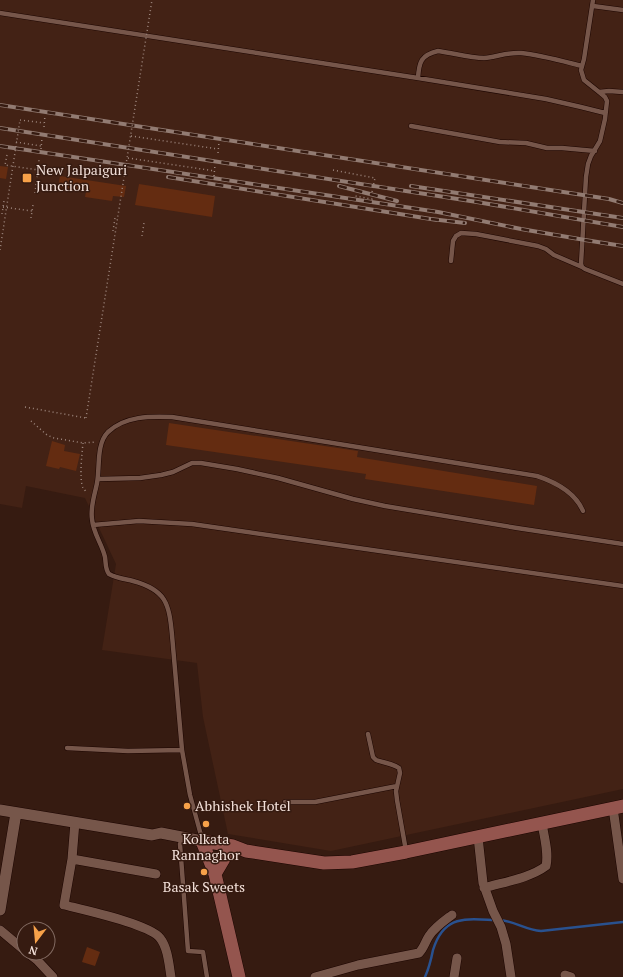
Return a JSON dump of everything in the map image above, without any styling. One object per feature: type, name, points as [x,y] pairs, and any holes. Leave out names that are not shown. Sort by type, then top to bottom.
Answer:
[{"type":"main road","points":[[200,845],[233,846],[246,851],[311,861],[338,863],[367,860],[618,807]]},
{"type":"main road","points":[[200,845],[238,854],[246,851]]},
{"type":"main road","points":[[200,845],[215,874],[239,977]]},
{"type":"main road","points":[[215,874],[228,852]]},
{"type":"street","points":[[618,807],[623,879]]},
{"type":"street","points":[[0,810],[152,835],[161,833],[200,845]]},
{"type":"street","points":[[1,905],[16,813]]},
{"type":"street","points":[[75,822],[72,859],[64,905],[103,915],[152,931],[160,938],[166,949],[171,977]]},
{"type":"street","points":[[484,888],[521,877],[546,866],[547,860],[542,823]]},
{"type":"street","points":[[152,835],[160,840],[180,844],[200,845]]},
{"type":"street","points":[[478,837],[484,888],[501,927],[506,944],[511,977]]},
{"type":"street","points":[[72,859],[156,874]]},
{"type":"street","points":[[315,977],[358,965],[419,952],[422,950],[429,936],[434,930],[452,915]]},
{"type":"street","points":[[0,930],[16,943]]},
{"type":"street","points":[[454,977],[457,958]]},
{"type":"street","points":[[38,961],[53,977]]},
{"type":"lane","points":[[582,267],[586,177],[591,156],[600,141],[607,101],[605,97],[584,80],[581,70],[593,0]]},
{"type":"lane","points":[[592,6],[623,10]]},
{"type":"lane","points":[[0,13],[546,99],[605,113]]},
{"type":"lane","points":[[418,78],[420,63],[423,58],[432,52],[438,51],[480,58],[510,53],[520,53],[550,58],[582,66]]},
{"type":"lane","points":[[599,92],[623,92]]},
{"type":"lane","points":[[411,126],[500,142],[526,143],[547,148],[595,151]]},
{"type":"lane","points":[[451,261],[453,241],[456,236],[461,233],[476,234],[538,246],[585,269],[623,284]]},
{"type":"lane","points":[[200,845],[182,750],[171,621],[166,602],[159,593],[147,585],[109,574],[106,569],[104,555],[94,531],[91,518],[98,479],[102,443],[107,433],[124,422],[141,417],[172,417],[537,476],[551,480],[568,492],[581,506],[583,511]]},
{"type":"lane","points":[[98,479],[140,478],[161,475],[173,472],[192,463],[201,463],[278,478],[353,499],[385,506],[623,544]]},
{"type":"lane","points":[[93,525],[139,521],[192,524],[623,586]]},
{"type":"lane","points":[[368,734],[373,757],[376,760],[389,763],[399,768],[400,778],[397,786],[397,800],[406,852]]},
{"type":"lane","points":[[67,748],[128,751],[182,750]]},
{"type":"lane","points":[[285,802],[315,802],[397,786]]},
{"type":"lane","points":[[180,844],[188,952],[202,952],[207,977]]},
{"type":"path","points":[[25,407],[86,418],[152,0]]},
{"type":"path","points":[[44,127],[45,114]]},
{"type":"path","points":[[0,250],[20,120],[44,123]]},
{"type":"path","points":[[131,136],[218,149]]},
{"type":"path","points":[[41,149],[42,138]]},
{"type":"path","points":[[16,142],[41,146]]},
{"type":"path","points":[[218,153],[219,142]]},
{"type":"path","points":[[7,155],[6,165],[38,170]]},
{"type":"path","points":[[128,158],[215,171]]},
{"type":"path","points":[[35,193],[39,160]]},
{"type":"path","points":[[214,176],[215,165]]},
{"type":"path","points":[[333,170],[375,178],[372,199],[355,196]]},
{"type":"path","points":[[2,214],[4,201]]},
{"type":"path","points":[[31,218],[33,205]]},
{"type":"path","points":[[3,207],[32,211]]},
{"type":"path","points":[[113,231],[115,218]]},
{"type":"path","points":[[142,236],[144,223]]},
{"type":"path","points":[[31,421],[47,435],[83,443],[90,443],[94,441],[102,443]]},
{"type":"path","points":[[83,443],[81,480],[83,488],[87,493],[94,496]]},
{"type":"shaded area","points":[[0,0],[623,0],[623,789],[331,851],[228,834],[203,717],[197,663],[102,650],[116,564],[85,498],[26,486],[22,508],[0,504]]},
{"type":"building","points":[[0,166],[8,167],[6,179],[0,178]]},
{"type":"building","points":[[60,176],[126,186],[124,197],[113,196],[112,201],[85,197],[86,192],[58,187]]},
{"type":"building","points":[[139,184],[215,196],[212,217],[135,205]]},
{"type":"building","points":[[169,423],[358,451],[357,457],[537,486],[534,505],[365,479],[366,474],[166,445]]},
{"type":"building","points":[[52,441],[65,445],[64,451],[80,454],[76,471],[60,467],[59,469],[46,466]]},
{"type":"building","points":[[87,947],[100,952],[95,966],[82,962]]},
{"type":"waterway","points":[[425,977],[438,939],[443,930],[449,925],[456,922],[474,919],[495,920]]},
{"type":"waterway","points":[[500,920],[541,931],[623,922]]},
{"type":"railway","points":[[0,105],[609,199],[623,203]]},
{"type":"railway","points":[[0,128],[477,202],[623,227]]},
{"type":"railway","points":[[0,146],[438,212],[521,229],[623,246]]},
{"type":"railway","points":[[168,177],[437,220]]},
{"type":"railway","points":[[339,186],[397,201]]},
{"type":"railway","points":[[411,186],[623,218]]},
{"type":"railway","points":[[431,219],[465,223]]},
{"type":"place","name":"New Jalpaiguri Junction","points":[[27,178]]},
{"type":"place","name":"Abhishek Hotel","points":[[187,806]]},
{"type":"place","name":"Kolkata Rannaghor","points":[[206,824]]},
{"type":"place","name":"Basak Sweets","points":[[204,872]]}]
